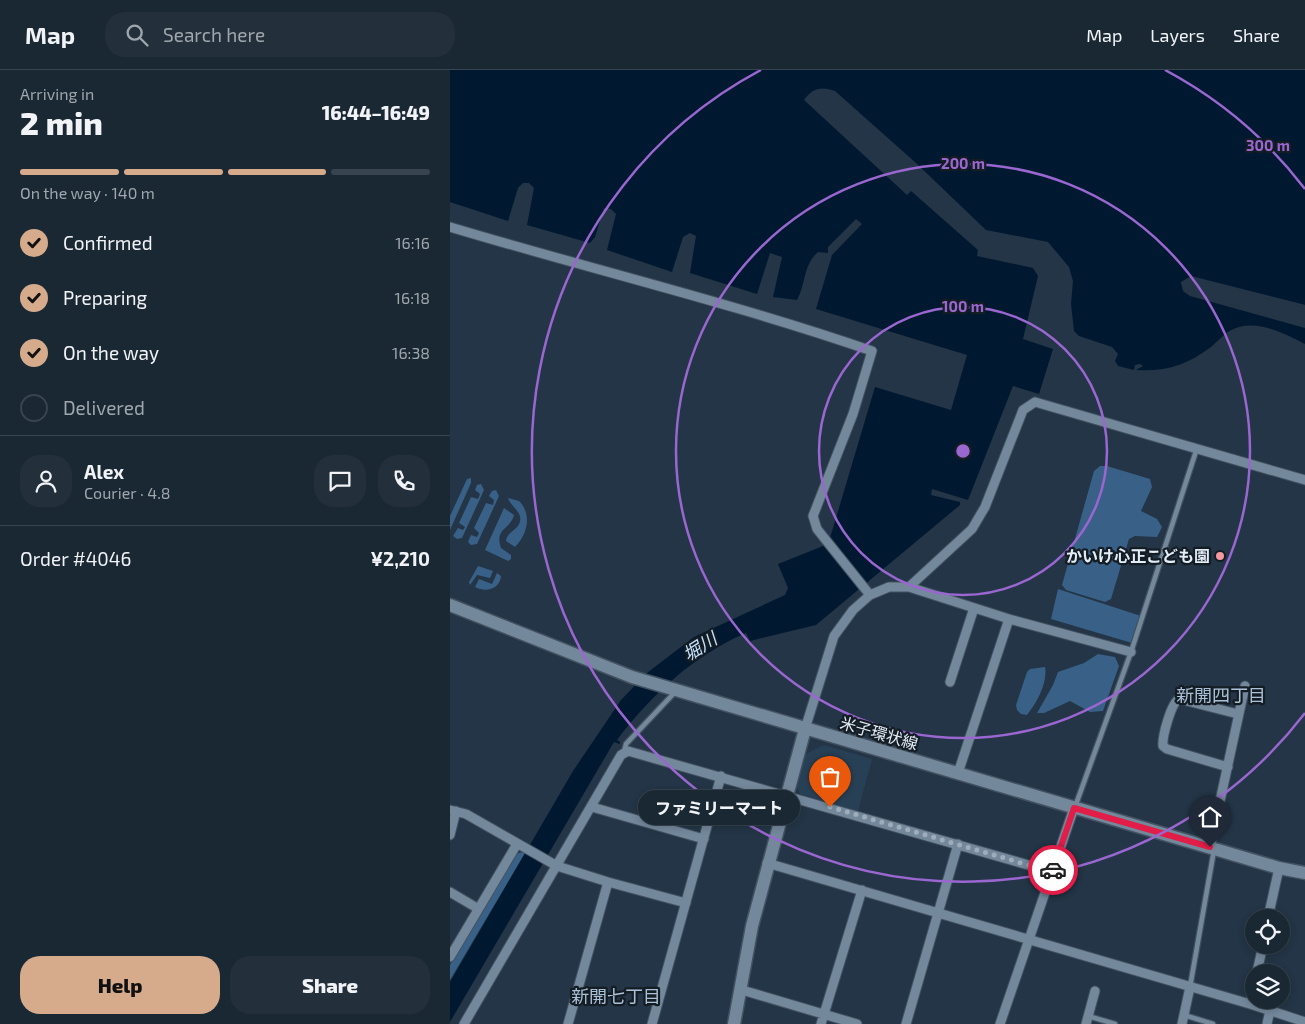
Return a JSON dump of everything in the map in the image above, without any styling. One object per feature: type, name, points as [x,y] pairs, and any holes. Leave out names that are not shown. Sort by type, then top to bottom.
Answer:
[{"type":"main road","name":"米子環状線","points":[[450,605],[632,677],[665,685],[1278,868],[1305,873]]},
{"type":"main road","points":[[734,1024],[742,990],[752,926],[767,863],[805,728]]},
{"type":"street","points":[[450,228],[713,303],[782,320],[872,351],[853,414],[813,516],[817,529],[867,591]]},
{"type":"street","points":[[909,587],[972,529],[984,507],[1023,410],[1029,404],[1042,402],[1305,480]]},
{"type":"street","points":[[805,728],[834,636],[867,591],[890,587],[909,587],[1009,619],[1131,652]]},
{"type":"street","points":[[950,682],[974,608]]},
{"type":"street","points":[[958,772],[1009,619]]},
{"type":"street","points":[[1212,848],[1245,686]]},
{"type":"street","points":[[1228,767],[1167,749],[1163,746],[1163,739],[1174,704],[1179,699],[1238,714]]},
{"type":"street","points":[[464,1024],[624,752],[633,750],[1052,872]]},
{"type":"street","points":[[652,1024],[721,776]]},
{"type":"street","points":[[592,807],[704,839]]},
{"type":"street","points":[[1000,1024],[1074,808]]},
{"type":"street","points":[[450,835],[453,811],[466,814],[557,866],[686,903]]},
{"type":"street","points":[[450,957],[477,908],[517,844]]},
{"type":"street","points":[[906,1024],[958,844]]},
{"type":"street","points":[[767,863],[1245,1003]]},
{"type":"street","points":[[1270,909],[1278,868]]},
{"type":"street","points":[[568,1024],[608,882]]},
{"type":"street","points":[[822,1024],[862,890]]},
{"type":"street","points":[[450,892],[477,908]]},
{"type":"street","points":[[1182,1020],[1190,987]]},
{"type":"street","points":[[742,990],[857,1024]]},
{"type":"street","points":[[1087,1020],[1095,990]]},
{"type":"street","points":[[1267,1009],[1305,1022]]},
{"type":"street","points":[[1266,1024],[1270,1010]]},
{"type":"lane","points":[[1074,808],[1131,652],[1198,448]]},
{"type":"lane","points":[[624,752],[626,744],[669,701],[677,689]]},
{"type":"lane","points":[[1190,987],[1212,848]]},
{"type":"lane","points":[[1087,1020],[1116,1024]]},
{"type":"lane","points":[[1182,1020],[1213,1024]]},
{"type":"shaded area","points":[[1100,466],[1107,466],[1150,479],[1152,487],[1141,511],[1157,519],[1162,527],[1157,537],[1135,536],[1129,539],[1111,599],[1105,602],[1066,590],[1062,585],[1094,471]]},
{"type":"shaded area","points":[[471,478],[471,483],[450,530],[450,516],[467,479]]},
{"type":"shaded area","points":[[481,484],[484,490],[462,538],[457,539],[453,536],[458,528],[463,530],[465,527],[459,523],[471,497],[478,499],[480,494],[475,490],[477,485]]},
{"type":"shaded area","points":[[496,490],[499,496],[477,544],[471,545],[468,542],[471,535],[477,537],[479,533],[474,528],[486,503],[493,505],[494,500],[489,496],[492,491]]},
{"type":"shaded area","points":[[508,498],[519,501],[526,512],[527,518],[523,536],[515,547],[506,541],[509,534],[518,526],[520,518]]},
{"type":"shaded area","points":[[504,508],[514,515],[510,523],[501,532],[499,541],[501,548],[511,555],[511,559],[508,561],[485,550]]},
{"type":"shaded area","points":[[478,566],[493,571],[490,578],[477,575],[470,585],[469,582]]},
{"type":"shaded area","points":[[497,573],[501,576],[500,580],[492,589],[484,590],[475,587],[479,579],[492,584]]},
{"type":"shaded area","points":[[1058,589],[1141,616],[1132,643],[1051,619]]},
{"type":"shaded area","points":[[1098,654],[1115,657],[1119,666],[1103,711],[1090,712],[1070,701],[1044,713],[1037,713],[1058,672],[1084,663]]},
{"type":"shaded area","points":[[1045,667],[1045,679],[1038,698],[1027,715],[1021,714],[1017,710],[1016,705],[1027,672],[1030,669]]},
{"type":"shaded area","points":[[824,745],[872,759],[858,811],[800,794],[797,788],[806,754]]},
{"type":"shaded area","points":[[525,853],[450,980],[450,965],[516,854]]},
{"type":"water","name":"堀川","points":[[450,70],[1305,70],[1305,305],[1191,277],[1181,283],[1187,293],[1305,327],[1305,344],[1265,327],[1239,327],[1231,330],[1202,353],[1175,366],[1157,370],[1136,370],[1143,366],[1140,364],[1135,365],[1134,370],[1118,366],[1115,361],[1118,354],[1112,347],[1079,336],[1074,331],[1071,304],[1073,281],[1069,267],[1048,242],[986,230],[916,163],[835,91],[822,88],[810,93],[804,100],[907,195],[911,191],[978,250],[977,256],[1033,268],[1038,276],[1023,339],[1053,349],[1039,394],[1013,386],[968,500],[932,489],[931,495],[960,502],[960,505],[816,625],[750,641],[746,633],[727,642],[691,665],[644,707],[617,740],[620,744],[614,742],[450,1022],[450,982],[573,771],[621,700],[647,673],[694,637],[785,595],[788,588],[778,564],[823,546],[830,538],[875,387],[951,410],[967,355],[816,309],[832,255],[862,224],[856,219],[828,247],[828,253],[818,252],[813,257],[797,300],[773,297],[782,257],[770,253],[757,294],[690,273],[696,236],[690,233],[683,237],[672,272],[607,250],[616,214],[611,209],[604,208],[595,237],[590,243],[527,225],[534,188],[529,183],[523,183],[518,188],[508,221],[450,202]]},
{"type":"pier","points":[[1191,276],[1305,305],[1305,308],[1191,279],[1184,283],[1185,289],[1191,293],[1305,325],[1305,328],[1190,296],[1183,291],[1181,282]]},
{"type":"way so far","points":[[830,807],[1052,872],[1053,870]]},
{"type":"place","name":"かいけ心正こども園","points":[[1220,556]]},
{"type":"place","name":"ファミリーマート","points":[[830,807]]},
{"type":"district","name":"新開四丁目","points":[[1221,696]]},
{"type":"district","name":"新開七丁目","points":[[616,997]]},
{"type":"route","points":[[1053,870],[1074,808],[1210,847]]}]
